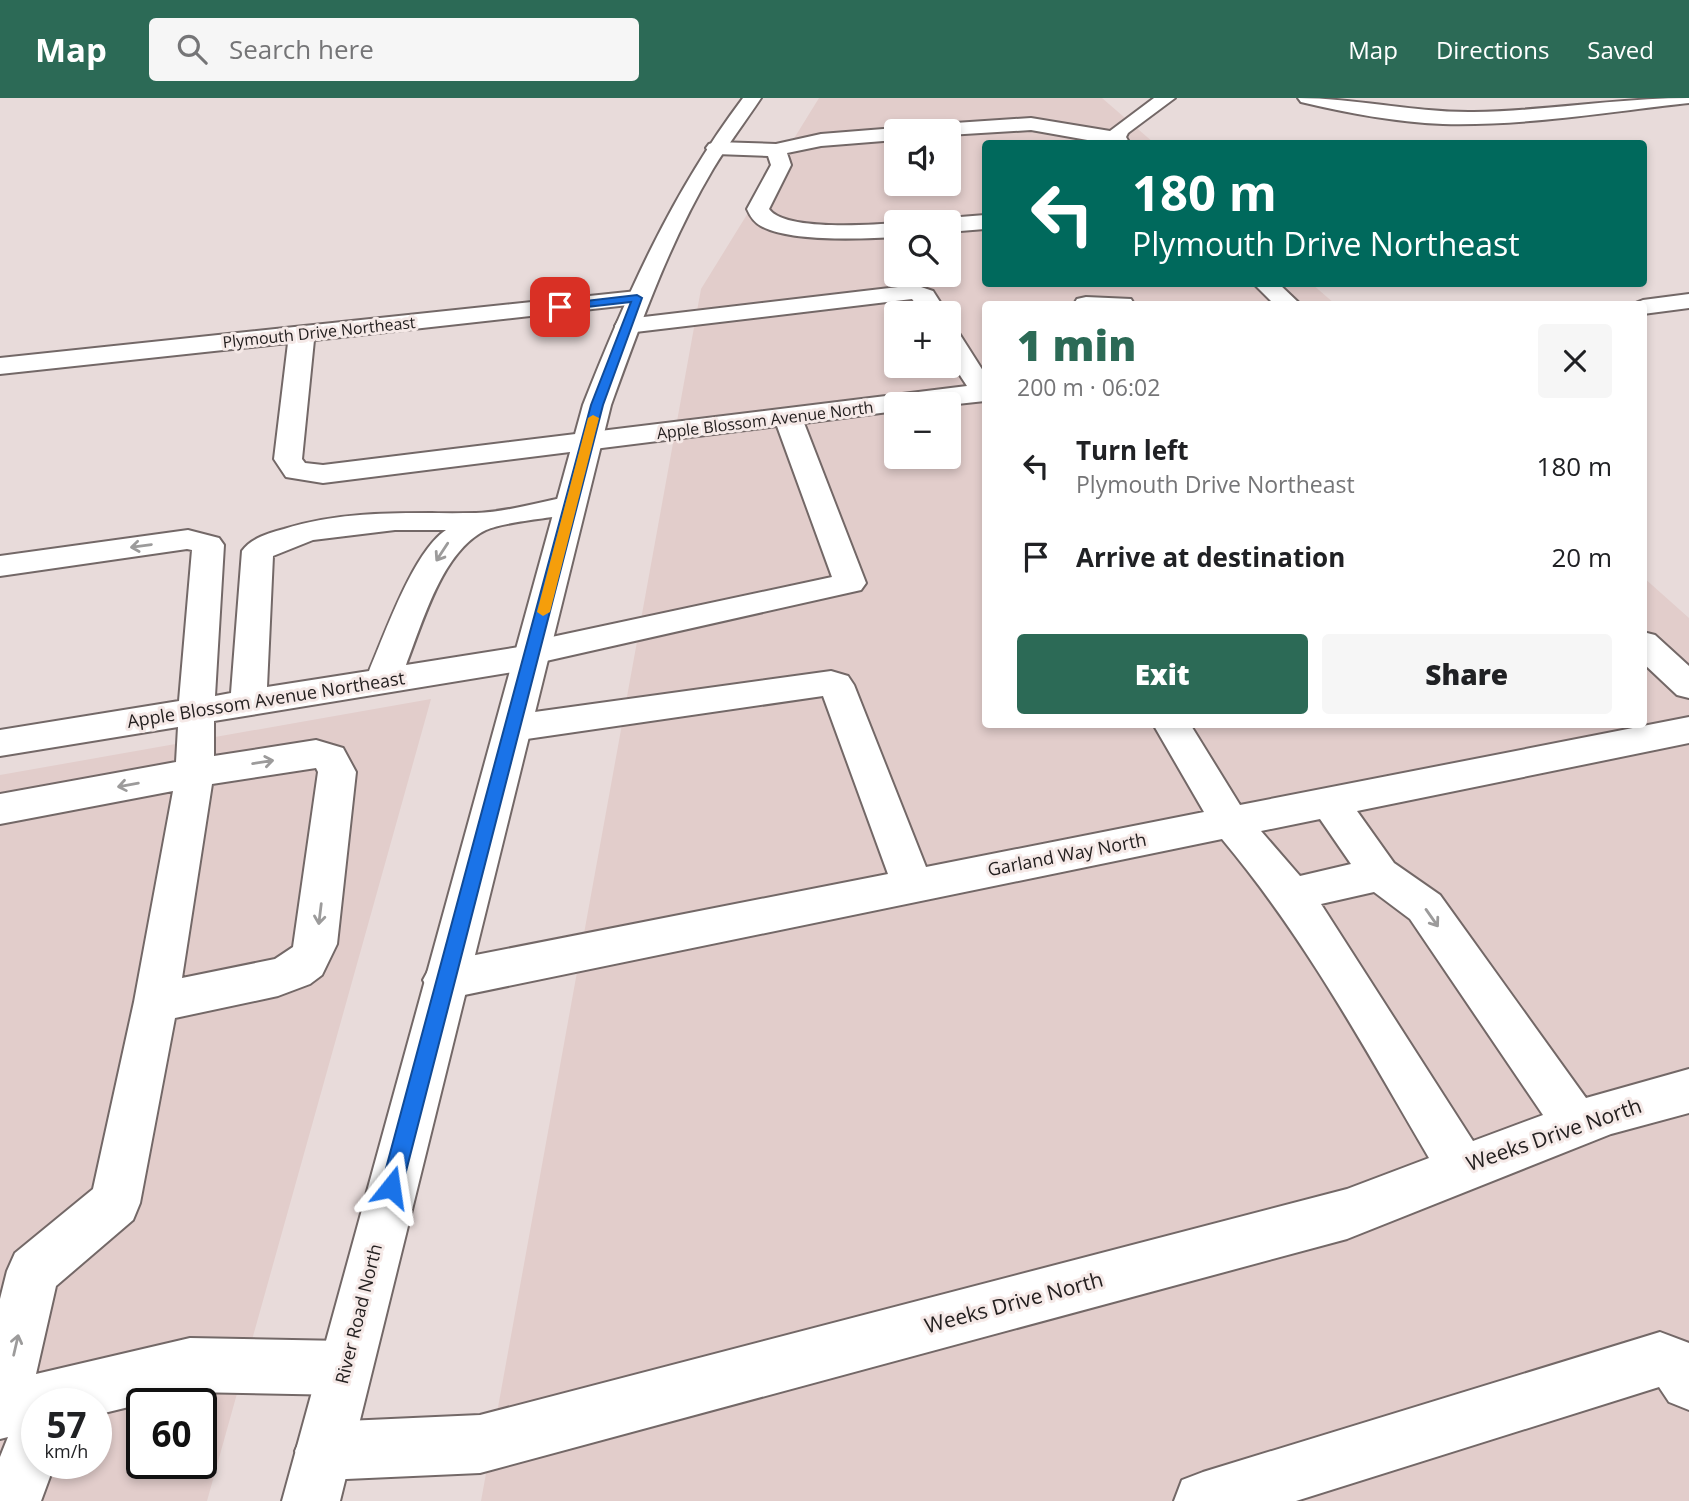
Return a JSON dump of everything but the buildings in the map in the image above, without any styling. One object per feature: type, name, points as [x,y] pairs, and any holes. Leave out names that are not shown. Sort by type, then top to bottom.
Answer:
[{"type":"street","name":"River Road North","points":[[311,1501],[597,405],[632,312],[670,225],[716,148],[752,98]]},
{"type":"street","points":[[1119,140],[1120,130],[1166,98]]},
{"type":"street","points":[[1307,98],[1372,112],[1443,118],[1507,117],[1689,98]]},
{"type":"street","points":[[961,129],[1031,124],[1114,140]]},
{"type":"street","points":[[716,148],[776,150],[821,140],[884,135]]},
{"type":"street","points":[[776,150],[780,165],[758,209],[765,220],[786,226],[884,231]]},
{"type":"street","points":[[961,224],[982,222]]},
{"type":"street","points":[[1269,287],[1285,301]]},
{"type":"street","name":"Plymouth Drive Northeast","points":[[0,366],[302,334],[915,292],[925,296],[928,301]]},
{"type":"street","points":[[1647,306],[1689,301]]},
{"type":"street","name":"Apple Blossom Avenue North","points":[[302,334],[288,459],[296,471],[323,474],[982,392]]},
{"type":"street","points":[[961,356],[982,389]]},
{"type":"street","name":"Apple Blossom Avenue Northeast","points":[[0,743],[532,655],[850,583],[788,417]]},
{"type":"street","points":[[248,703],[258,551],[275,540],[317,530],[418,519],[478,522],[570,505]]},
{"type":"street","points":[[382,681],[416,598],[446,544],[478,522]]},
{"type":"street","points":[[0,566],[188,539],[208,545],[195,711],[195,773],[156,1002],[116,1203],[17,1273],[25,1388]]},
{"type":"street","points":[[1647,647],[1689,686]]},
{"type":"street","points":[[513,728],[836,685],[913,887]]},
{"type":"street","points":[[1173,728],[1230,822],[1319,933],[1462,1168]]},
{"type":"street","name":"Garland Way North","points":[[445,981],[1689,730]]},
{"type":"street","points":[[0,809],[316,754],[330,758],[337,772],[316,944],[305,964],[288,974],[156,1002]]},
{"type":"street","points":[[1329,802],[1380,874],[1425,907],[1577,1125]]},
{"type":"street","points":[[1290,895],[1380,874]]},
{"type":"street","name":"Weeks Drive North","points":[[324,1451],[480,1444],[1346,1214],[1609,1112],[1689,1091]]},
{"type":"street","points":[[1203,1501],[1660,1359],[1678,1366],[1689,1382]]},
{"type":"street","points":[[110,1388],[190,1365],[344,1368]]},
{"type":"street","points":[[12,1501],[21,1448]]},
{"type":"shaded area","points":[[819,98],[1102,98],[1151,140],[982,140],[982,287],[1315,287],[1332,301],[982,301],[982,728],[1647,728],[1647,581],[1689,618],[1689,1501],[481,1501],[701,289]]},
{"type":"shaded area","points":[[431,699],[217,1465],[217,1388],[126,1388],[126,1479],[213,1479],[207,1501],[0,1501],[0,775]]},
{"type":"slow traffic","points":[[543,612],[593,418]]},
{"type":"route","points":[[391,1187],[597,405],[637,298],[560,307]]}]
